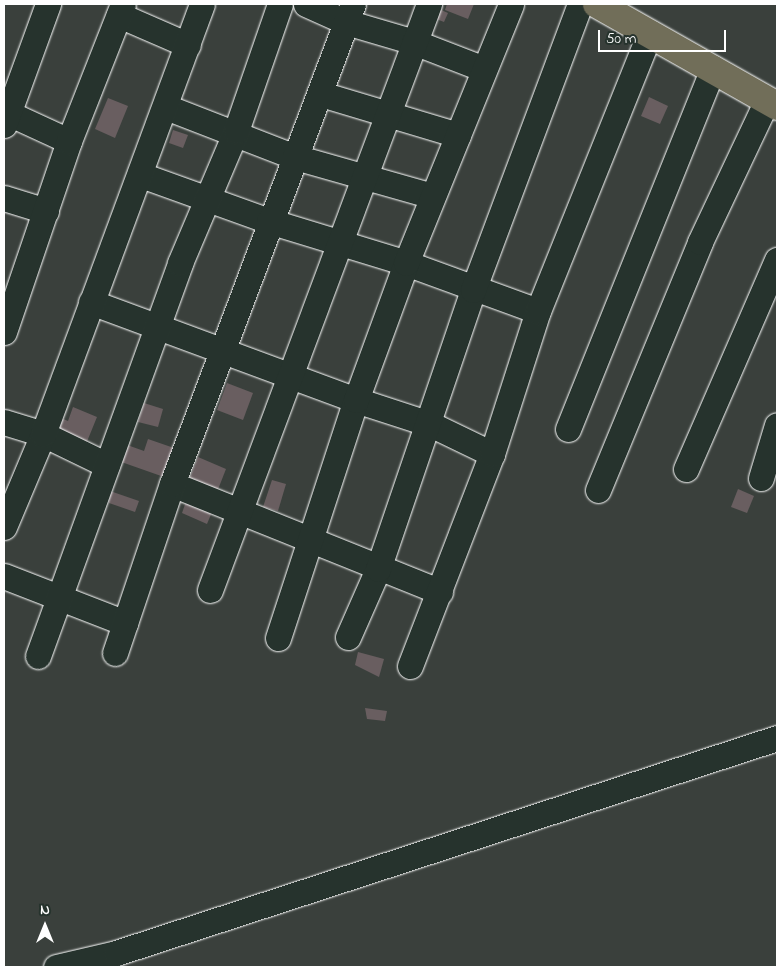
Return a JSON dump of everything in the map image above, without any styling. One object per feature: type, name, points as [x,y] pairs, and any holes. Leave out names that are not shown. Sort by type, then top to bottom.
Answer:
[{"type":"main road","points":[[597,4],[772,103]]},
{"type":"street","points":[[48,4],[6,119],[69,141]]},
{"type":"street","points":[[4,527],[43,434],[91,302],[141,175],[202,4]]},
{"type":"street","points":[[38,656],[157,325],[236,131],[280,4]]},
{"type":"street","points":[[306,4],[350,13],[414,42],[484,69]]},
{"type":"street","points":[[210,590],[240,513],[337,241],[429,4]]},
{"type":"street","points":[[278,638],[312,541],[356,400],[406,263],[511,4]]},
{"type":"street","points":[[348,637],[378,569],[430,424],[473,290],[580,4]]},
{"type":"street","points":[[4,332],[69,141],[121,10],[188,45]]},
{"type":"street","points":[[115,653],[172,484],[224,350],[269,222],[321,94],[350,13]]},
{"type":"street","points":[[410,666],[492,454],[538,311],[650,33]]},
{"type":"street","points":[[568,429],[713,68]]},
{"type":"street","points":[[321,94],[458,135]]},
{"type":"street","points":[[598,490],[700,242],[772,103]]},
{"type":"street","points":[[166,107],[236,131],[295,157],[363,174],[433,196]]},
{"type":"street","points":[[141,175],[269,222],[406,263],[473,290],[538,311]]},
{"type":"street","points":[[4,198],[46,211]]},
{"type":"street","points":[[686,468],[777,260]]},
{"type":"street","points":[[91,302],[356,400],[430,424],[492,454]]},
{"type":"street","points":[[4,422],[43,434],[107,465]]},
{"type":"street","points":[[761,478],[777,424]]},
{"type":"street","points":[[172,484],[378,569],[440,592]]},
{"type":"street","points":[[4,576],[126,623]]},
{"type":"street","points":[[56,967],[116,953],[777,738]]},
{"type":"building","points":[[447,4],[474,4],[468,19],[445,10]]},
{"type":"building","points":[[430,5],[448,13],[444,22],[426,15]]},
{"type":"building","points":[[649,97],[668,106],[660,124],[641,116]]},
{"type":"building","points":[[108,98],[128,106],[115,138],[95,129]]},
{"type":"building","points":[[173,130],[188,135],[183,148],[169,143]]},
{"type":"building","points":[[227,383],[253,393],[243,420],[217,410]]},
{"type":"building","points":[[144,403],[163,409],[158,427],[138,422]]},
{"type":"building","points":[[73,407],[97,417],[86,444],[48,429],[54,415],[68,421]]},
{"type":"building","points":[[148,439],[174,448],[164,477],[110,458],[116,441],[144,451]]},
{"type":"building","points":[[198,457],[226,469],[217,492],[189,480]]},
{"type":"building","points":[[272,480],[286,484],[278,511],[263,507]]},
{"type":"building","points":[[738,489],[754,496],[747,513],[731,507]]},
{"type":"building","points":[[110,491],[139,501],[135,512],[109,503]]},
{"type":"building","points":[[188,496],[214,507],[207,524],[182,513]]},
{"type":"building","points":[[358,652],[384,659],[379,677],[355,665]]},
{"type":"building","points":[[365,708],[387,711],[385,721],[367,719]]}]
